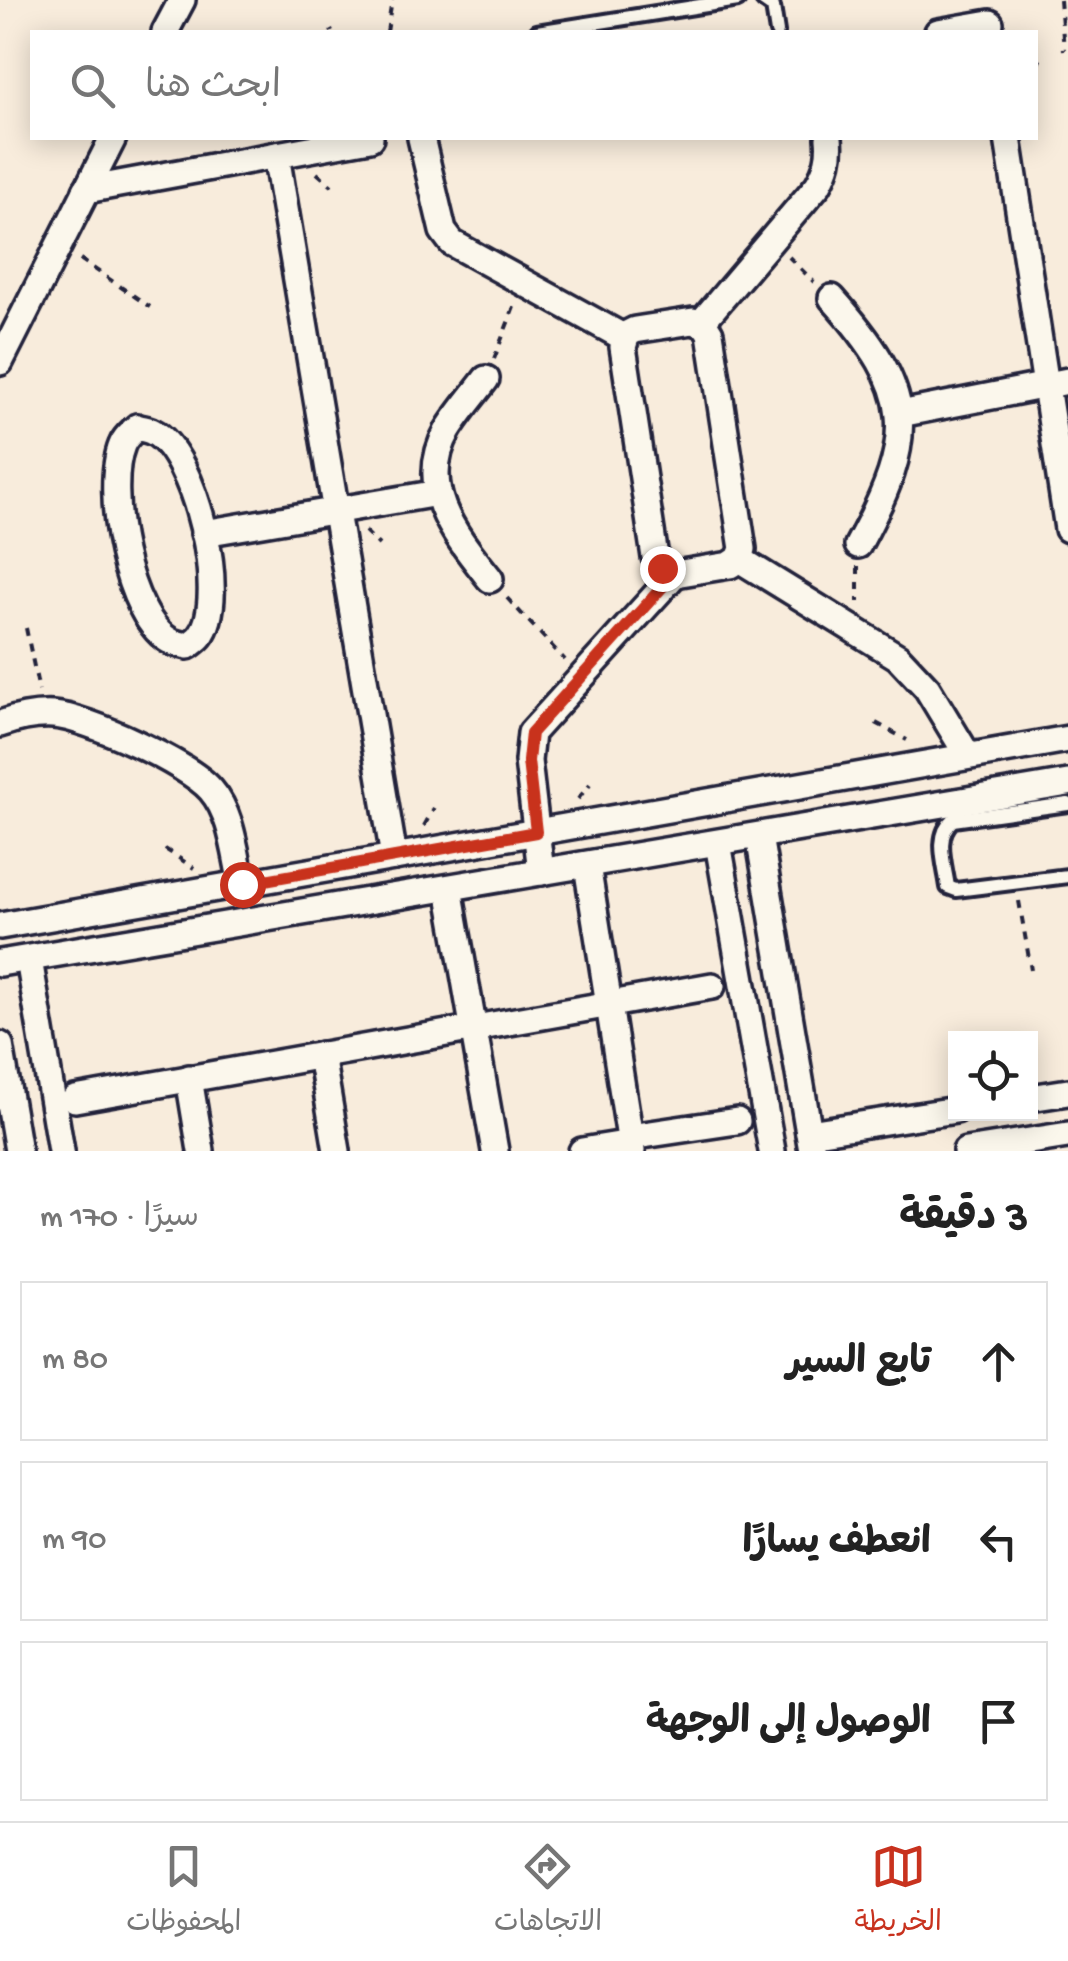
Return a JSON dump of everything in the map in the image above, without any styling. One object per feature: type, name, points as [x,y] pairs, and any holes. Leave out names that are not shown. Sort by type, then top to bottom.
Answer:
[{"type":"street","points":[[167,30],[182,0]]},
{"type":"street","points":[[946,30],[993,18]]},
{"type":"street","points":[[0,362],[112,140]]},
{"type":"street","points":[[86,190],[287,148],[353,140]]},
{"type":"street","points":[[421,140],[442,231],[452,243],[625,338]]},
{"type":"street","points":[[701,322],[818,186],[827,170],[829,140]]},
{"type":"street","points":[[1008,140],[1057,383],[1068,529]]},
{"type":"street","points":[[287,148],[336,511],[394,857]]},
{"type":"street","points":[[832,298],[888,370],[900,414],[896,460],[879,506],[858,545]]},
{"type":"street","points":[[701,322],[710,334],[743,544],[739,559],[730,565],[674,574],[662,568],[655,556],[623,347],[625,338],[635,330],[701,322]]},
{"type":"street","points":[[486,379],[447,432],[438,462],[438,493],[447,522],[490,579]]},
{"type":"street","points":[[900,414],[1057,383]]},
{"type":"street","points":[[137,428],[155,432],[174,453],[191,486],[204,533],[210,607],[202,634],[188,646],[170,642],[152,621],[134,587],[121,546],[115,504],[116,466],[123,440],[137,428]]},
{"type":"street","points":[[204,533],[438,493]]},
{"type":"street","points":[[739,559],[898,656],[914,671],[968,756]]},
{"type":"street","points":[[541,872],[528,761],[531,733],[674,574]]},
{"type":"street","points":[[0,724],[44,716],[85,720],[195,774],[212,791],[224,812],[242,884]]},
{"type":"street","points":[[0,926],[1068,738]]},
{"type":"street","points":[[0,963],[1068,784]]},
{"type":"street","points":[[759,836],[811,1142],[948,1112]]},
{"type":"street","points":[[718,842],[772,1151]]},
{"type":"street","points":[[586,865],[631,1144]]},
{"type":"street","points":[[449,888],[496,1151]]},
{"type":"street","points":[[122,904],[126,942]]},
{"type":"street","points":[[28,958],[61,1151]]},
{"type":"street","points":[[739,965],[780,959]]},
{"type":"street","points":[[75,1099],[712,986]]},
{"type":"street","points":[[0,1045],[18,1151]]},
{"type":"street","points":[[322,1055],[336,1151]]},
{"type":"street","points":[[189,1078],[201,1151]]},
{"type":"street","points":[[1038,1097],[1068,1092]]},
{"type":"street","points":[[582,1151],[737,1120]]},
{"type":"street","points":[[966,1151],[1068,1135]]},
{"type":"lane","points":[[550,30],[738,0]]},
{"type":"lane","points":[[763,0],[774,7],[777,30]]},
{"type":"lane","points":[[1068,804],[953,820],[942,838],[948,886],[965,892],[1068,876]]},
{"type":"path","points":[[386,30],[392,0]]},
{"type":"path","points":[[1060,0],[1064,50]]},
{"type":"path","points":[[771,240],[832,298]]},
{"type":"path","points":[[59,245],[150,307]]},
{"type":"path","points":[[486,379],[522,284]]},
{"type":"path","points":[[858,545],[858,632]]},
{"type":"path","points":[[490,579],[580,676]]},
{"type":"path","points":[[26,628],[44,716]]},
{"type":"path","points":[[1016,884],[1031,970]]},
{"type":"route","points":[[242,884],[536,832],[528,761],[531,733],[674,574],[662,568]]}]
